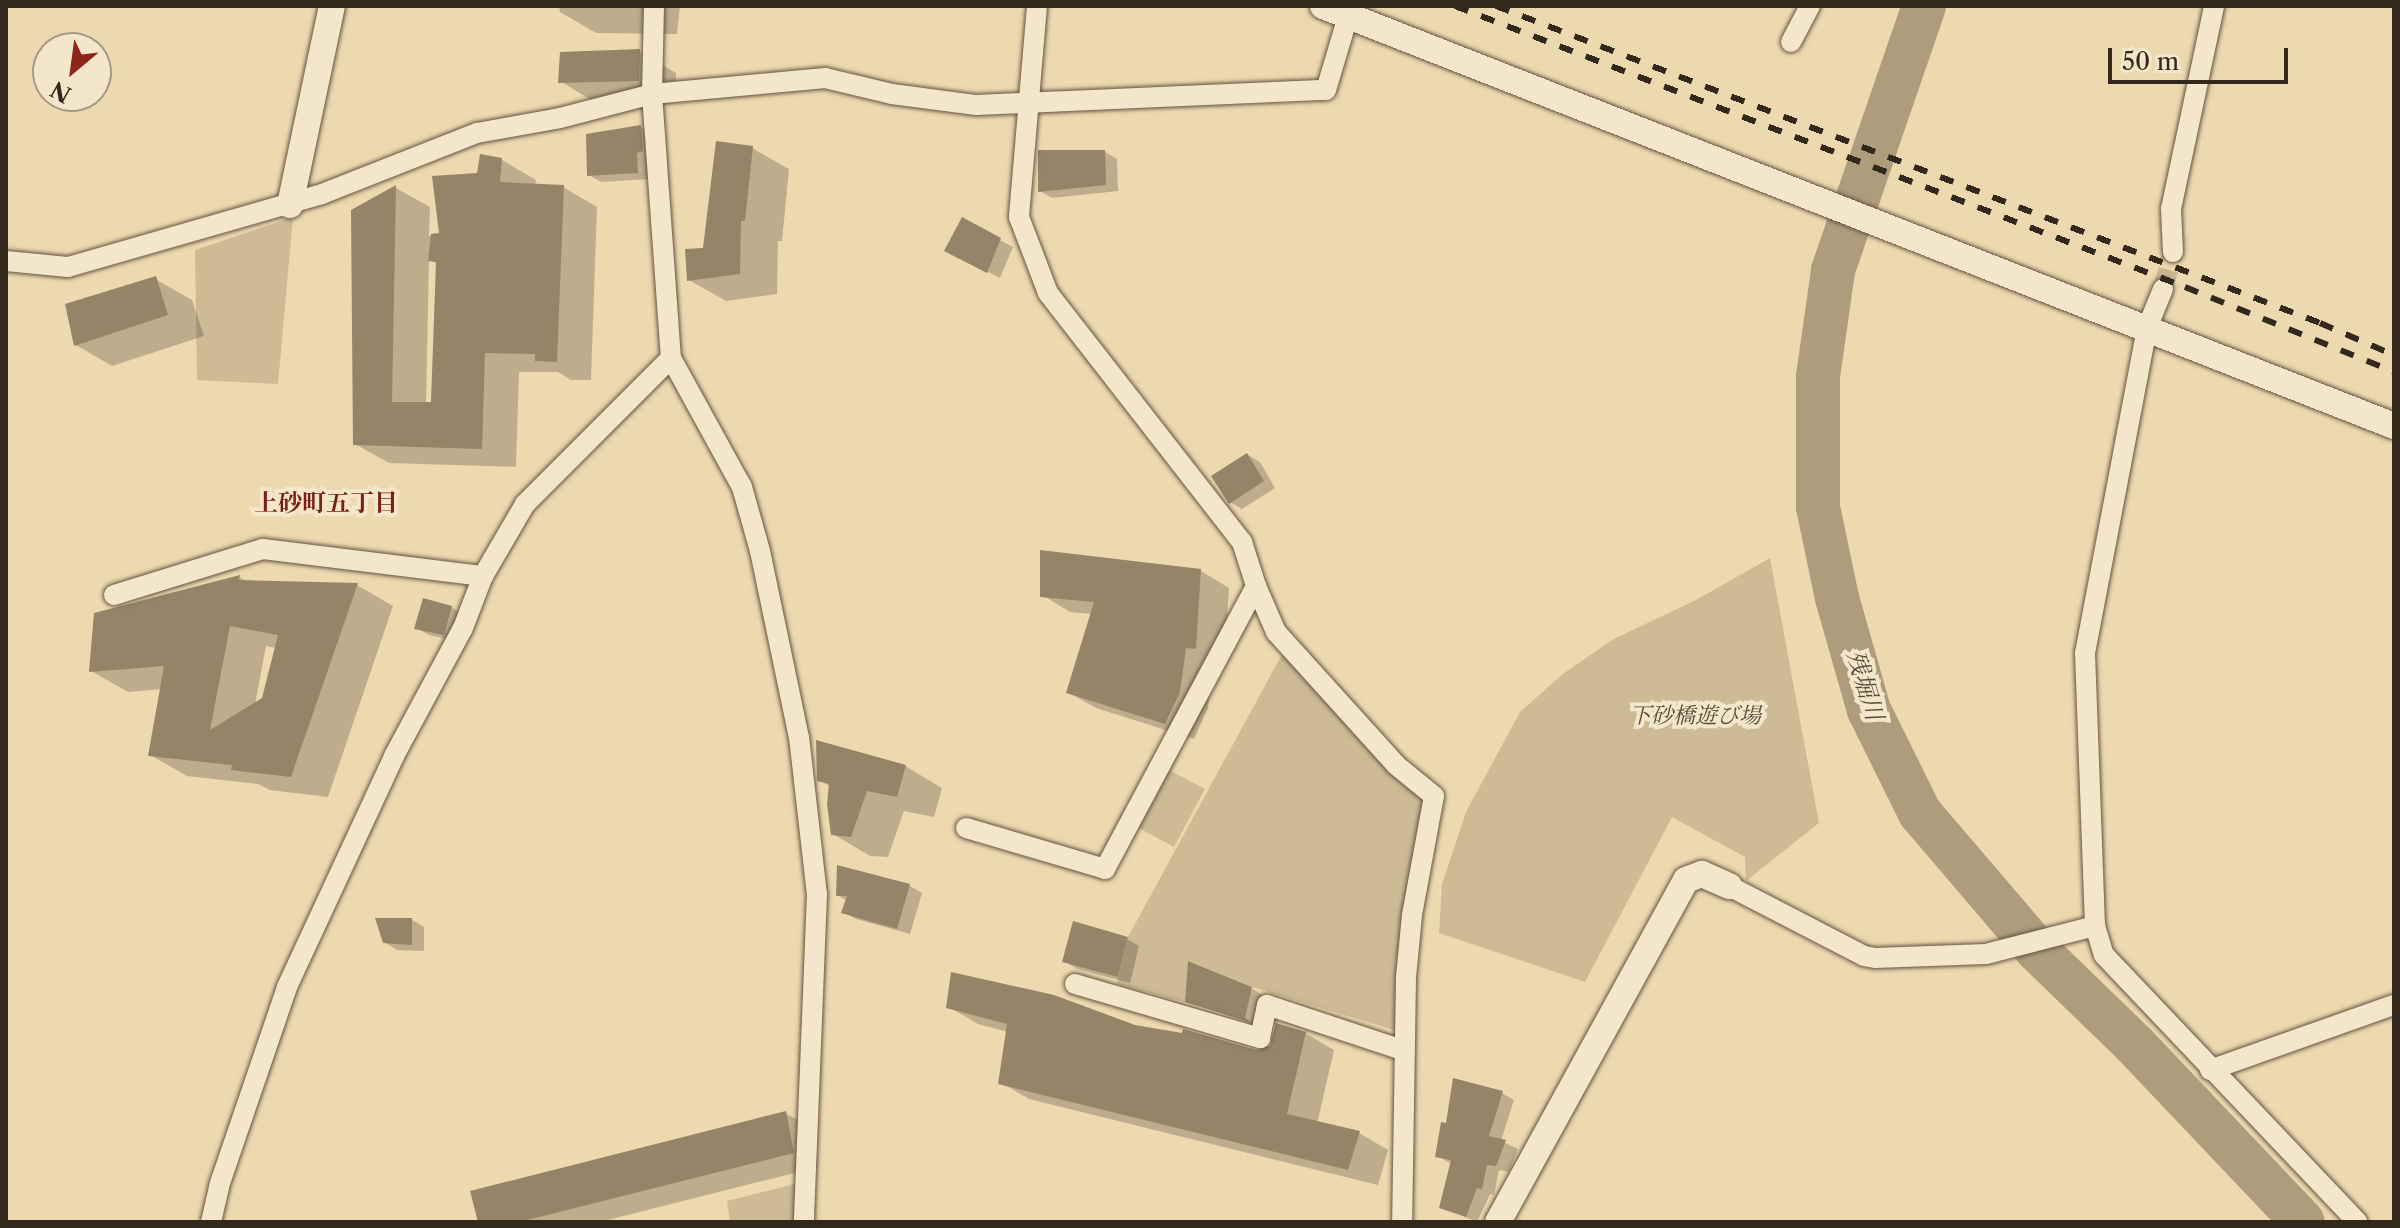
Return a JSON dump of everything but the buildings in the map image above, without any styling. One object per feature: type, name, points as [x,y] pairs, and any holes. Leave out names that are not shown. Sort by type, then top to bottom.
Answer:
[{"type":"street","points":[[290,205],[332,6]]},
{"type":"street","points":[[654,6],[652,94],[671,358],[742,487],[760,551],[799,737],[817,894],[804,1222]]},
{"type":"street","points":[[1037,6],[1019,217],[1048,293],[1242,542],[1256,586],[1276,632],[1396,765],[1434,796],[1412,915],[1405,1051],[1402,1222]]},
{"type":"street","points":[[1323,6],[1349,11],[1828,204],[2394,426]]},
{"type":"street","points":[[1791,42],[1810,6]]},
{"type":"street","points":[[2173,252],[2171,209],[2214,6]]},
{"type":"street","points":[[6,261],[68,267],[290,205],[477,133],[560,118],[652,94],[825,78],[892,94],[961,104],[1326,90],[1349,11]]},
{"type":"street","points":[[2163,289],[2147,328],[2085,653],[2095,926],[2104,955],[2357,1222]]},
{"type":"street","points":[[211,1222],[231,1147],[287,987],[394,756],[463,628],[483,576],[525,504],[671,358]]},
{"type":"street","points":[[114,595],[263,549],[483,576]]},
{"type":"street","points":[[966,828],[1105,869],[1256,586]]},
{"type":"street","points":[[1498,1222],[1686,880],[1702,874],[1864,956],[1999,951],[2095,926]]},
{"type":"street","points":[[1075,984],[1260,1038],[1267,1005],[1405,1051]]},
{"type":"street","points":[[2210,1070],[2394,1005]]},
{"type":"green space","points":[[293,217],[278,384],[197,380],[195,250]]},
{"type":"green space","name":"下砂橋遊び場","points":[[1770,558],[1819,823],[1746,881],[1745,857],[1672,817],[1585,982],[1439,933],[1442,884],[1466,812],[1520,712],[1564,673],[1614,639],[1696,600]]},
{"type":"green space","points":[[1285,649],[1428,795],[1404,1033],[1252,987],[1189,961],[1185,1002],[1117,984],[1128,937]]},
{"type":"green space","points":[[1167,769],[1205,789],[1174,847],[1137,827]]},
{"type":"green space","points":[[798,1183],[796,1222],[730,1222],[727,1201]]},
{"type":"waterway","name":"残堀川","points":[[1924,6],[1833,271],[1818,377],[1818,507],[1837,598],[1869,710],[1920,813],[2037,950],[2134,1044],[2303,1222]]},
{"type":"tunnel","points":[[2163,289],[2173,252]]},
{"type":"railway","points":[[1455,6],[2185,287],[2394,372]]},
{"type":"railway","points":[[1496,6],[2320,323],[2394,355]]},
{"type":"district","name":"上砂町五丁目","points":[[326,503]]}]
